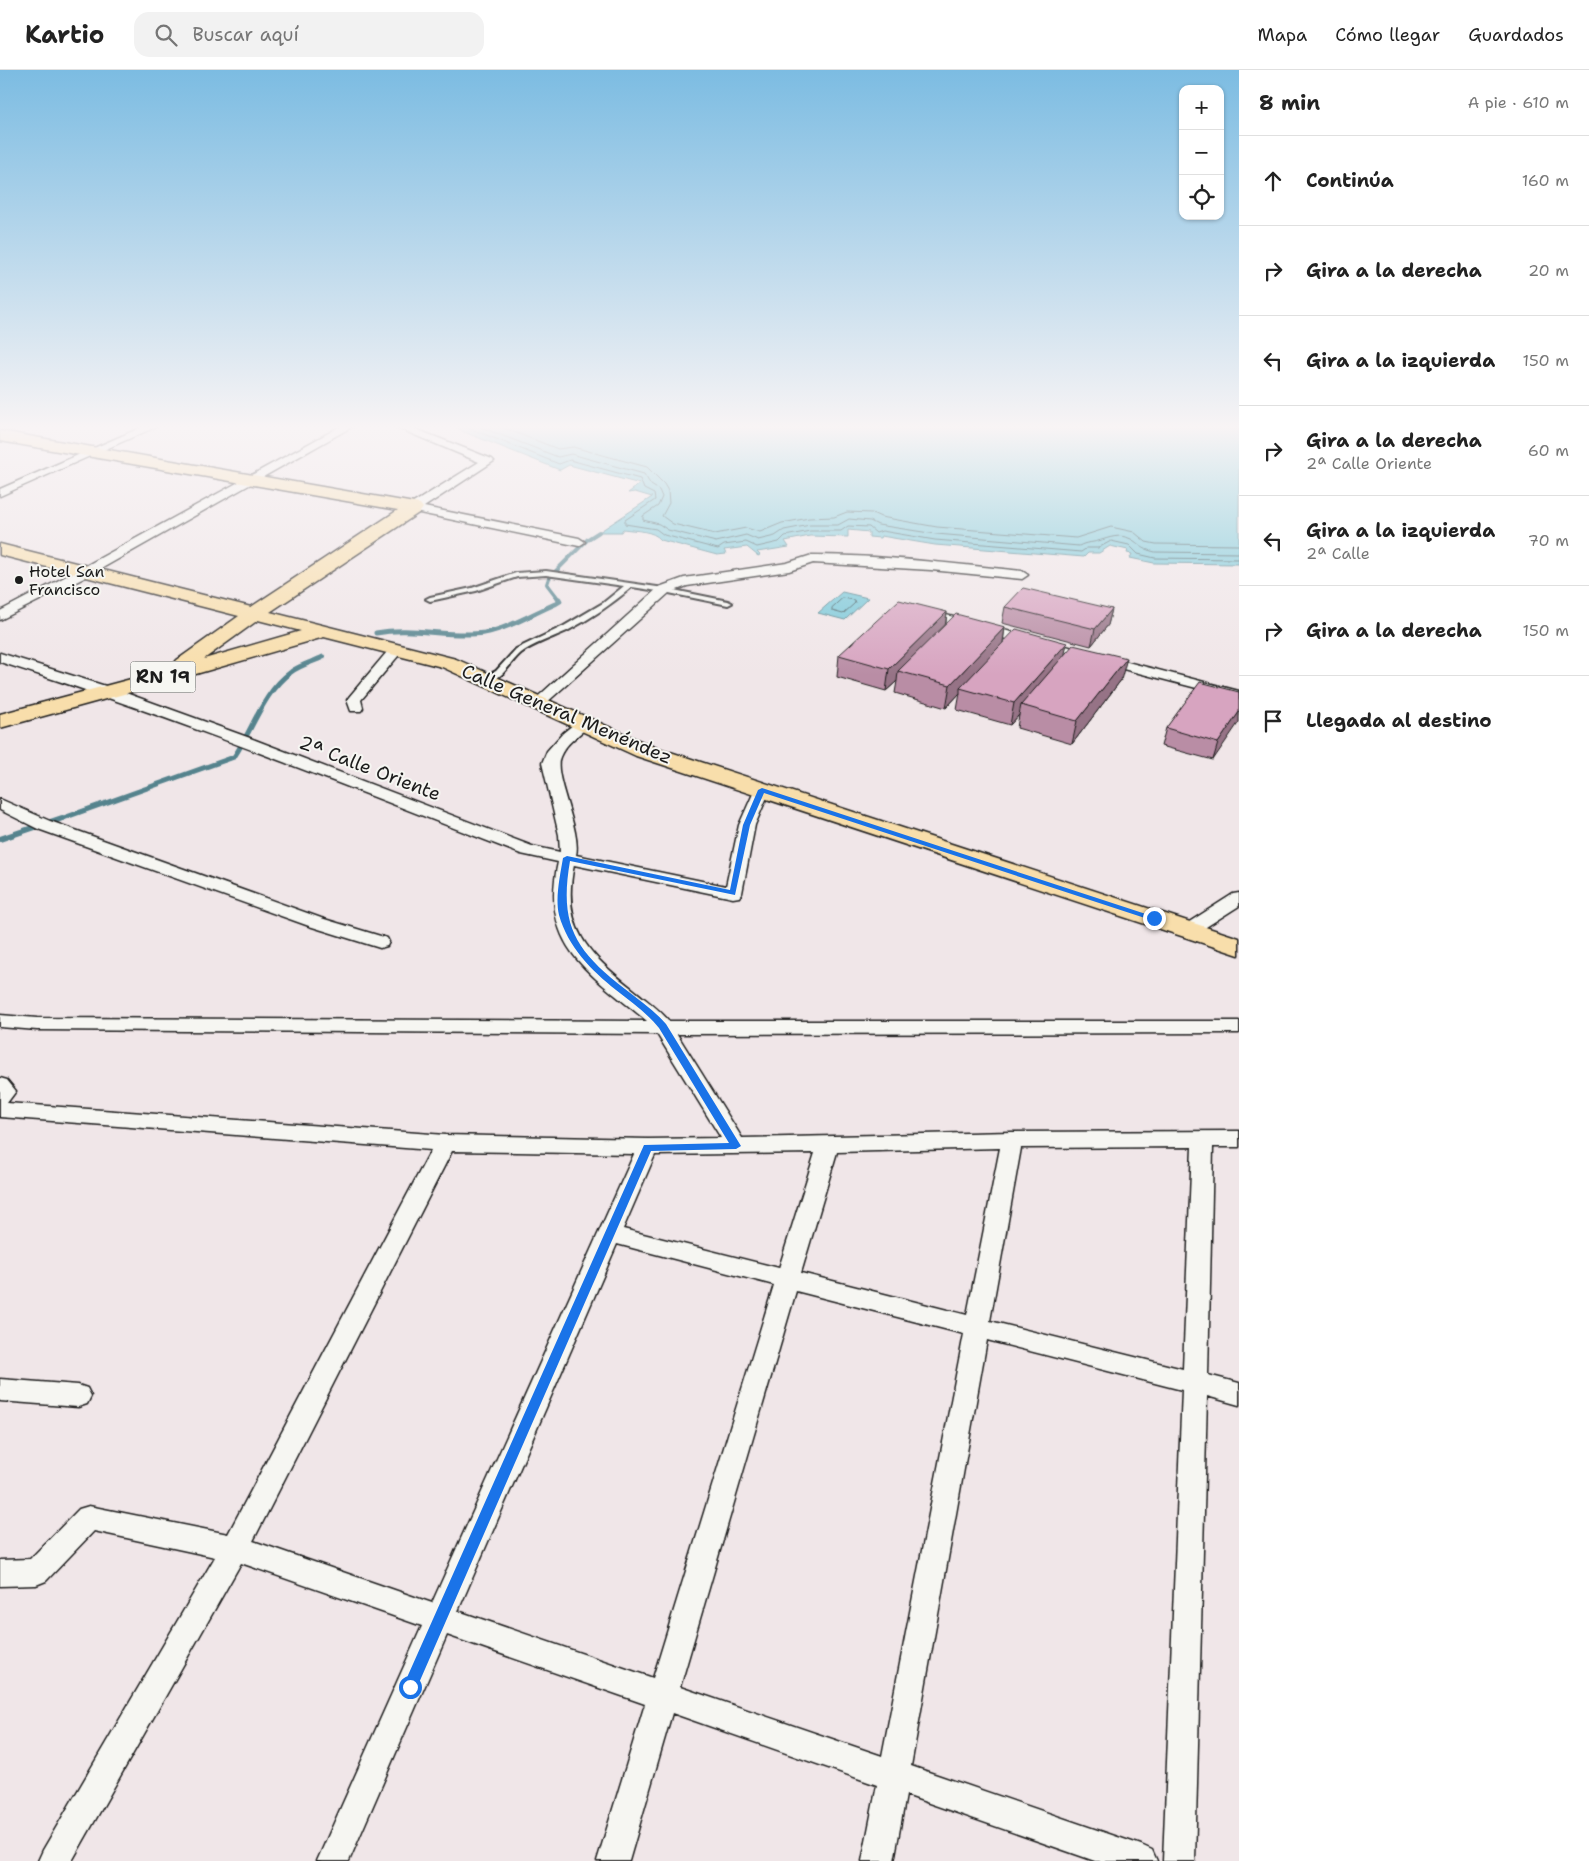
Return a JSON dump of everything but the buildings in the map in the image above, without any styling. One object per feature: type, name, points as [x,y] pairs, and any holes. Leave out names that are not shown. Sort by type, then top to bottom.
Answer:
[{"type":"main road","points":[[168,676],[255,613],[413,509]]},
{"type":"main road","name":"Calle General Menéndez","points":[[0,549],[450,664],[488,679],[644,751],[1239,947]]},
{"type":"main road","name":"RN 19","points":[[0,721],[326,631]]},
{"type":"street","points":[[0,616],[85,572],[199,509]]},
{"type":"street","points":[[417,509],[578,542]]},
{"type":"street","points":[[538,702],[664,590],[684,582],[789,567],[812,559],[922,565],[1022,575]]},
{"type":"street","points":[[921,613],[1239,695]]},
{"type":"street","points":[[356,708],[354,700],[397,649]]},
{"type":"street","name":"2ª Calle Oriente","points":[[0,657],[107,691],[244,741],[527,850],[733,893],[747,825],[762,790]]},
{"type":"street","points":[[584,723],[555,749],[550,763],[569,850],[562,883],[563,914],[572,938],[584,956],[604,976],[654,1016],[662,1026],[736,1146]]},
{"type":"street","points":[[0,804],[44,826],[315,922],[380,942]]},
{"type":"street","points":[[1189,930],[1239,898]]},
{"type":"street","points":[[0,1021],[37,1024],[788,1028],[1239,1027]]},
{"type":"street","points":[[0,1085],[6,1091],[0,1098]]},
{"type":"street","points":[[0,1110],[445,1143],[648,1147],[1012,1140],[1239,1139]]},
{"type":"street","points":[[1179,1861],[1202,1139]]},
{"type":"street","points":[[878,1861],[1012,1140]]},
{"type":"street","points":[[54,1861],[235,1548],[445,1143]]},
{"type":"street","points":[[613,1861],[828,1145]]},
{"type":"street","points":[[333,1861],[648,1147]]},
{"type":"street","points":[[610,1234],[1239,1394]]},
{"type":"street","points":[[0,1390],[78,1396]]},
{"type":"street","points":[[0,1573],[36,1572],[89,1518],[235,1548],[441,1617],[1142,1861]]},
{"type":"lane","points":[[430,599],[474,590],[516,575],[546,573],[664,590],[728,603]]},
{"type":"lane","points":[[488,679],[499,672],[519,652],[568,628],[606,605],[629,586]]},
{"type":"water","points":[[634,509],[1239,509],[1239,564],[1154,563],[1130,558],[1132,554],[1127,553],[1128,550],[1110,546],[1099,553],[1088,553],[1084,557],[935,545],[881,536],[880,538],[869,537],[869,532],[848,530],[848,537],[810,536],[785,541],[789,547],[757,552],[760,555],[758,556],[747,547],[724,550],[726,554],[717,555],[661,540],[654,534],[644,532],[623,529],[621,532],[599,532]]},
{"type":"water","points":[[842,592],[868,598],[845,620],[818,613]]},
{"type":"waterway","points":[[560,601],[547,584],[549,578],[588,539],[599,532]]},
{"type":"waterway","points":[[376,633],[390,631],[457,634],[484,633],[520,621],[560,601]]},
{"type":"waterway","points":[[58,820],[234,757],[266,700],[281,680],[298,667],[323,657]]},
{"type":"waterway","points":[[0,839],[62,818]]},
{"type":"place","name":"Hotel San Francisco","points":[[19,580]]},
{"type":"route","points":[[410,1687],[648,1147],[736,1146],[662,1026],[654,1016],[604,976],[584,956],[572,938],[563,914],[562,883],[567,858],[733,893],[747,825],[762,790],[1154,918]]}]
